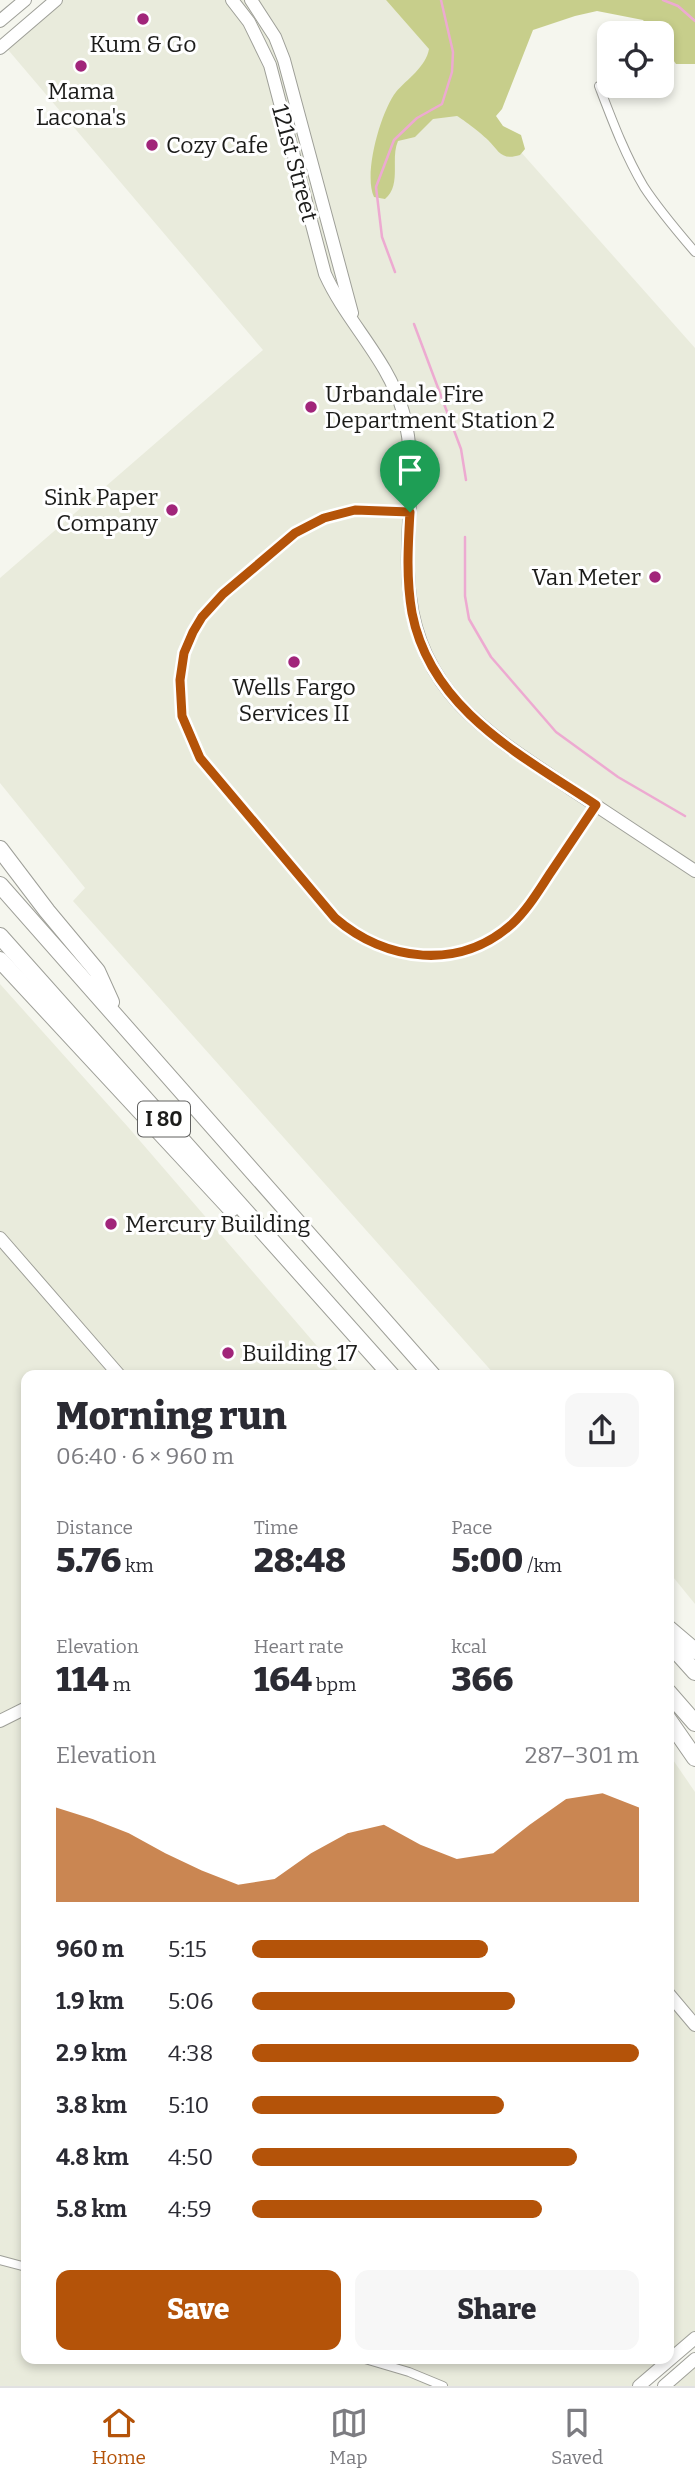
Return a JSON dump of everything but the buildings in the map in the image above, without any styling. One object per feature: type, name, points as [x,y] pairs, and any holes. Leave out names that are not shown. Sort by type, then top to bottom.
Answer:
[{"type":"highway","points":[[0,849],[97,971],[116,1014]]},
{"type":"highway","name":"I 80","points":[[0,885],[428,1370]]},
{"type":"highway","name":"I 80","points":[[0,936],[387,1370]]},
{"type":"highway","points":[[0,960],[220,1199],[328,1303]]},
{"type":"highway","points":[[674,1633],[695,1651]]},
{"type":"highway","points":[[674,1649],[695,1672]]},
{"type":"highway","points":[[674,1699],[695,1723]]},
{"type":"highway","points":[[674,1728],[695,1758]]},
{"type":"street","points":[[0,21],[24,0]]},
{"type":"street","points":[[0,48],[56,0]]},
{"type":"street","name":"121st Street","points":[[232,0],[249,22],[270,65],[325,274],[335,296],[386,371],[403,413],[410,455],[408,581],[412,614],[421,641],[441,682],[469,716],[485,730],[695,871]]},
{"type":"street","name":"121st Street","points":[[251,0],[275,37],[284,60],[343,288],[356,327]]},
{"type":"street","points":[[604,98],[626,153],[643,186],[695,252]]},
{"type":"street","points":[[410,512],[355,510],[310,524],[285,540],[223,594],[202,617],[184,653],[180,680],[180,698],[187,731],[200,758],[335,918],[373,944],[405,954],[438,956],[455,953],[484,943],[512,924],[524,911],[596,805]]},
{"type":"street","points":[[0,1238],[115,1370]]},
{"type":"street","points":[[0,1721],[21,1710]]},
{"type":"street","points":[[674,2000],[695,2025]]},
{"type":"street","points":[[0,2260],[21,2266]]},
{"type":"street","points":[[674,2356],[695,2338]]},
{"type":"street","points":[[664,2386],[695,2359]]},
{"type":"street","points":[[382,2364],[443,2386]]},
{"type":"street","points":[[639,2386],[665,2364]]},
{"type":"shaded area","points":[[56,0],[386,0],[695,348],[695,1604],[674,1578],[674,1370],[491,1370],[73,901],[85,888],[0,783],[0,578],[263,350],[4,45]]},
{"type":"shaded area","points":[[0,984],[128,1127],[338,1370],[21,1370],[21,2364],[665,2364],[639,2386],[0,2386]]},
{"type":"shaded area","points":[[674,1761],[695,1792],[695,2338],[674,2356]]},
{"type":"shaded area","points":[[695,2359],[695,2386],[664,2386]]},
{"type":"green space","points":[[386,0],[695,0],[695,64],[676,64],[674,61],[674,21],[644,21],[597,11],[533,30],[502,109],[496,116],[503,126],[521,135],[525,149],[520,155],[504,156],[482,134],[457,116],[433,119],[415,137],[398,141],[393,187],[385,199],[374,197],[371,187],[372,159],[385,113],[396,92],[416,72],[429,49]]},
{"type":"waterway","points":[[395,272],[382,237],[376,187],[394,140],[417,118],[442,104],[452,72],[453,52],[441,0]]},
{"type":"waterway","points":[[663,0],[678,6],[695,21]]},
{"type":"waterway","points":[[414,324],[461,449],[466,480]]},
{"type":"waterway","points":[[465,537],[465,596],[469,619],[491,657],[556,732],[618,777],[685,816]]},
{"type":"place","name":"Kum & Go","points":[[143,19]]},
{"type":"place","name":"Mama Lacona's","points":[[81,66]]},
{"type":"place","name":"Cozy Cafe","points":[[152,145]]},
{"type":"place","name":"Urbandale Fire Department Station 2","points":[[311,407]]},
{"type":"place","name":"Sink Paper Company","points":[[172,510]]},
{"type":"place","name":"Van Meter","points":[[655,577]]},
{"type":"place","name":"Wells Fargo Services II","points":[[294,662]]},
{"type":"place","name":"Mercury Building","points":[[111,1224]]},
{"type":"place","name":"Building 17","points":[[228,1353]]},
{"type":"route","points":[[355,510],[410,512],[408,581],[412,614],[421,641],[441,682],[469,716],[485,730],[596,805],[532,900],[512,924],[484,943],[438,956],[389,950],[359,936],[335,918],[200,758],[187,731],[180,698],[184,653],[202,617],[212,604],[285,540],[310,524],[340,513],[355,510]]}]
